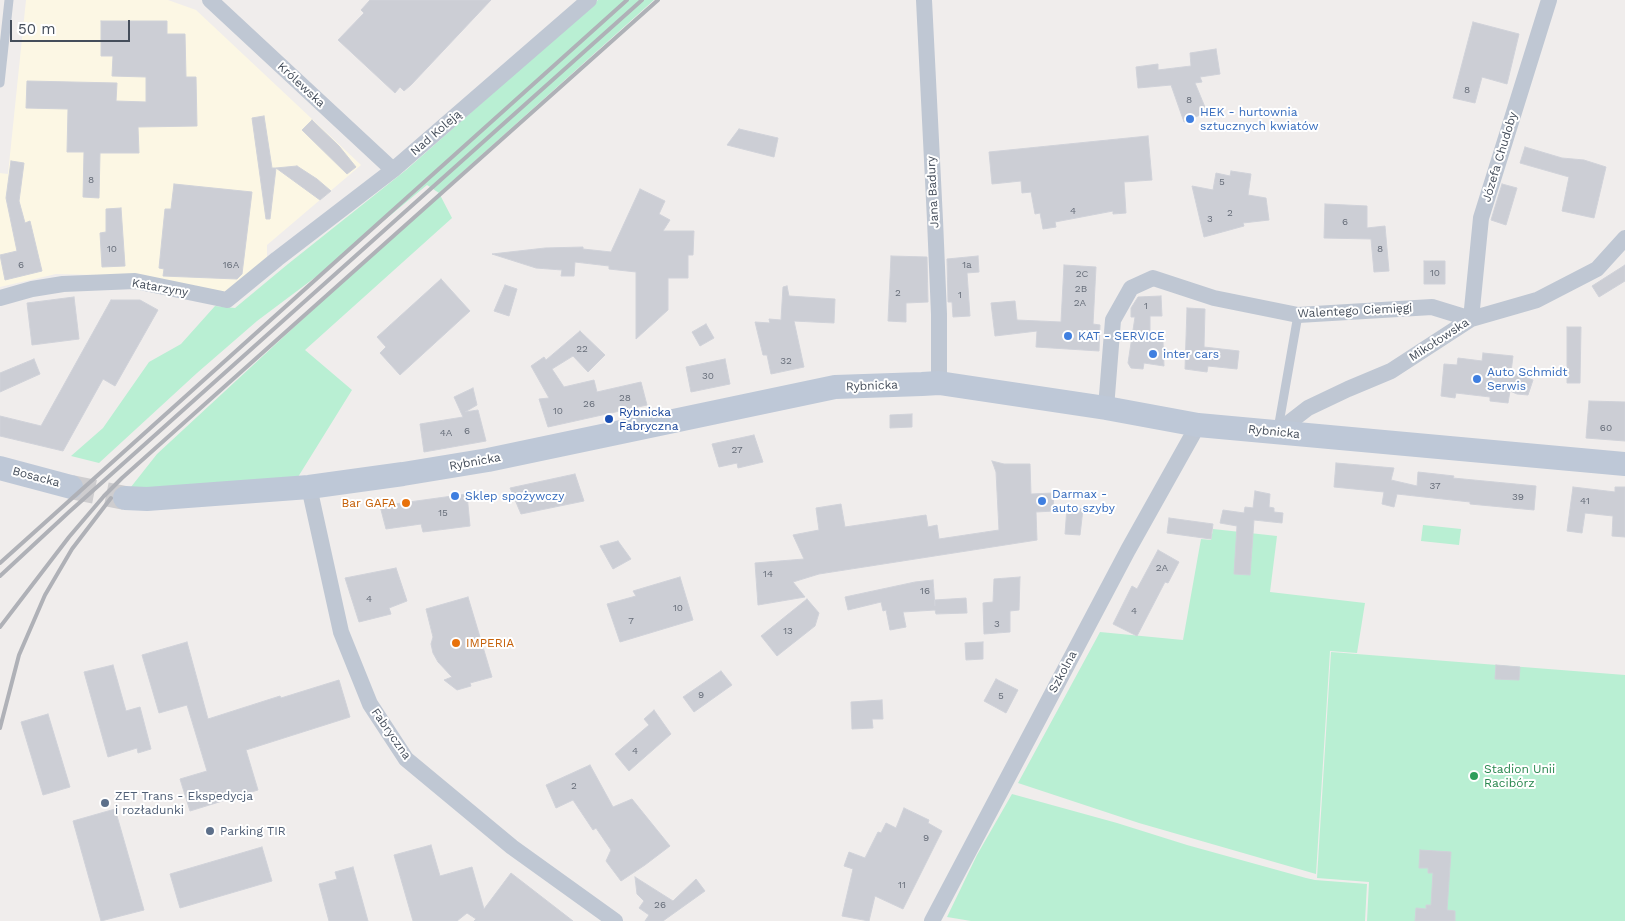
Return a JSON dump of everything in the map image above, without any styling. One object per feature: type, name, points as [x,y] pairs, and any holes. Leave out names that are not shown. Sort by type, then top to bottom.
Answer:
[{"type":"street","name":"Królewska","points":[[210,0],[393,170]]},
{"type":"street","name":"Nad Koleją","points":[[277,259],[393,170],[589,0]]},
{"type":"street","name":"Jana Badury","points":[[924,0],[935,220],[939,383]]},
{"type":"street","name":"Józefa Chudoby","points":[[1470,319],[1481,218],[1549,0]]},
{"type":"street","name":"Mikołowska","points":[[1278,432],[1308,408],[1391,371],[1470,319],[1537,300],[1597,269],[1625,238]]},
{"type":"street","name":"Katarzyny","points":[[0,298],[32,289],[63,284],[135,281],[227,300],[277,259]]},
{"type":"street","name":"Walentego Ciemięgi","points":[[1106,408],[1113,320],[1131,288],[1153,278],[1214,298],[1298,315],[1432,307],[1470,319]]},
{"type":"street","name":"Rybnicka","points":[[125,498],[147,499],[309,487],[403,474],[488,460],[835,387],[939,383],[1106,408],[1198,425],[1625,464]]},
{"type":"street","name":"Szkolna","points":[[932,921],[1128,550],[1198,425]]},
{"type":"street","name":"Bosacka","points":[[0,468],[71,487]]},
{"type":"street","name":"Fabryczna","points":[[309,487],[341,632],[370,704],[406,759],[512,847],[615,921]]},
{"type":"lane","points":[[0,83],[9,0]]},
{"type":"lane","points":[[1278,432],[1298,315]]},
{"type":"shaded area","points":[[26,0],[168,0],[196,10],[361,165],[267,245],[267,259],[225,292],[144,276],[56,274],[0,287],[0,173],[8,174]]},
{"type":"green space","points":[[598,0],[654,0],[439,193],[427,185],[317,276],[257,321],[99,463],[71,456],[103,428],[149,362],[181,344],[215,306],[235,308],[406,170]]},
{"type":"green space","points":[[439,193],[452,218],[305,350],[352,390],[298,477],[127,492],[157,454]]},
{"type":"green space","points":[[1423,525],[1461,529],[1459,545],[1421,541]]},
{"type":"green space","points":[[1213,529],[1277,536],[1270,592],[1365,603],[1357,653],[1330,651],[1316,874],[1139,823],[1018,783],[1100,632],[1183,640],[1201,539],[1211,540]]},
{"type":"green space","name":"Stadion Unii Racibórz","points":[[1331,652],[1625,675],[1625,921],[1367,921],[1369,882],[1317,878]]},
{"type":"green space","points":[[1012,794],[1306,878],[1367,884],[1365,921],[971,921],[947,917],[977,855]]},
{"type":"building","points":[[370,0],[491,0],[411,85],[404,91],[400,87],[395,93],[338,40],[364,13],[361,10]]},
{"type":"building","points":[[101,21],[167,21],[167,34],[185,34],[186,77],[196,77],[197,126],[138,127],[139,153],[100,153],[99,198],[83,197],[84,152],[67,152],[68,109],[26,108],[27,81],[117,83],[116,101],[146,102],[146,77],[112,76],[113,56],[101,56]]},
{"type":"building","points":[[1473,22],[1519,34],[1507,84],[1482,77],[1475,103],[1453,98]]},
{"type":"building","points":[[1216,49],[1220,74],[1200,77],[1202,82],[1195,83],[1207,112],[1184,122],[1171,85],[1138,88],[1136,67],[1158,64],[1158,70],[1191,66],[1190,53]]},
{"type":"building","points":[[264,116],[272,168],[276,168],[270,219],[266,219],[252,118]]},
{"type":"building","points":[[312,120],[339,146],[356,167],[347,174],[302,130]]},
{"type":"building","points":[[739,129],[778,138],[774,157],[727,145]]},
{"type":"building","points":[[1148,136],[1152,180],[1124,182],[1126,213],[1113,214],[1113,211],[1055,222],[1056,227],[1043,229],[1040,213],[1035,214],[1031,192],[1022,193],[1021,181],[992,184],[989,152]]},
{"type":"building","points":[[1525,147],[1562,158],[1584,160],[1606,167],[1594,218],[1562,211],[1569,177],[1520,163]]},
{"type":"building","points":[[11,161],[24,163],[19,201],[25,223],[30,221],[42,271],[5,280],[0,255],[17,251],[6,198]]},
{"type":"building","points":[[297,166],[331,191],[320,200],[276,168]]},
{"type":"building","points":[[1231,171],[1251,174],[1248,195],[1266,198],[1269,220],[1243,223],[1244,226],[1204,237],[1192,186],[1213,190],[1216,173],[1230,176]]},
{"type":"building","points":[[174,184],[252,192],[242,274],[237,279],[163,276],[164,269],[159,268],[165,209],[171,209]]},
{"type":"building","points":[[1502,184],[1517,188],[1506,225],[1491,220]]},
{"type":"building","points":[[640,189],[665,201],[659,214],[670,220],[663,231],[694,231],[693,255],[688,255],[688,278],[668,278],[668,310],[636,339],[636,272],[609,269],[609,266],[575,262],[574,276],[561,276],[562,270],[536,268],[492,254],[545,248],[583,247],[583,249],[611,252]]},
{"type":"building","points":[[1325,204],[1367,206],[1367,228],[1385,226],[1389,271],[1374,272],[1371,239],[1324,238]]},
{"type":"building","points":[[121,208],[125,266],[102,267],[100,233],[106,232],[106,209]]},
{"type":"building","points":[[891,256],[927,257],[928,302],[906,303],[906,322],[888,321]]},
{"type":"building","points":[[978,256],[979,272],[967,273],[970,316],[953,317],[952,302],[948,302],[947,259]]},
{"type":"building","points":[[1424,261],[1445,261],[1445,284],[1424,284]]},
{"type":"building","points":[[1064,265],[1096,267],[1093,324],[1100,325],[1099,351],[1036,347],[1037,331],[995,336],[991,303],[1015,301],[1017,320],[1061,322]]},
{"type":"building","points":[[1625,265],[1625,281],[1599,297],[1592,286]]},
{"type":"building","points":[[441,279],[470,311],[400,375],[380,353],[386,347],[377,337]]},
{"type":"building","points":[[505,285],[517,289],[509,316],[494,311]]},
{"type":"building","points":[[787,286],[789,296],[835,299],[834,323],[794,321],[804,367],[771,374],[767,355],[763,355],[755,322],[770,323],[769,319],[781,320],[783,287]]},
{"type":"building","points":[[1161,296],[1162,316],[1150,316],[1150,340],[1163,342],[1164,366],[1144,363],[1143,369],[1131,368],[1128,363],[1135,317],[1131,317],[1131,308],[1138,297]]},
{"type":"building","points":[[74,297],[79,339],[32,345],[27,303]]},
{"type":"building","points":[[111,300],[140,300],[158,310],[115,386],[103,379],[63,451],[0,436],[0,416],[41,426]]},
{"type":"building","points":[[1187,308],[1205,309],[1204,347],[1239,351],[1237,369],[1208,366],[1207,372],[1185,369]]},
{"type":"building","points":[[706,324],[714,338],[700,346],[692,332]]},
{"type":"building","points":[[1567,327],[1581,327],[1580,383],[1567,383]]},
{"type":"building","points":[[580,331],[605,355],[588,372],[573,356],[552,369],[564,387],[594,380],[597,392],[641,382],[647,405],[548,427],[539,399],[549,398],[531,366],[544,357],[546,360]]},
{"type":"building","name":"Auto Schmidt Serwis","points":[[1483,353],[1513,356],[1511,372],[1533,380],[1528,395],[1510,391],[1508,403],[1490,401],[1490,397],[1456,393],[1455,398],[1441,396],[1444,364],[1457,365],[1458,358],[1482,361]]},
{"type":"building","points":[[34,359],[40,374],[0,392],[0,373]]},
{"type":"building","points":[[725,359],[730,384],[691,392],[686,367]]},
{"type":"building","points":[[473,388],[477,405],[465,412],[478,410],[486,441],[424,452],[420,424],[463,417],[454,397]]},
{"type":"building","points":[[1589,401],[1625,402],[1625,441],[1586,438]]},
{"type":"building","points":[[912,414],[912,427],[890,428],[890,415]]},
{"type":"building","points":[[754,435],[763,462],[738,468],[737,463],[719,467],[712,444]]},
{"type":"building","points":[[992,461],[1004,464],[1030,464],[1031,494],[1053,493],[1054,511],[1036,512],[1037,540],[819,574],[793,582],[805,597],[758,605],[755,563],[804,559],[793,535],[819,530],[816,508],[841,504],[845,527],[926,515],[928,527],[937,525],[939,539],[999,530],[996,472]]},
{"type":"building","points":[[1336,463],[1394,468],[1391,480],[1417,486],[1418,472],[1454,476],[1453,478],[1536,486],[1534,510],[1397,494],[1394,507],[1382,504],[1384,492],[1334,487]]},
{"type":"building","points":[[575,474],[584,501],[521,514],[510,488]]},
{"type":"building","points":[[1573,487],[1615,492],[1615,487],[1625,487],[1625,537],[1612,536],[1613,516],[1585,513],[1582,533],[1567,531]]},
{"type":"building","points":[[1255,491],[1270,494],[1269,507],[1274,508],[1274,512],[1283,513],[1282,523],[1254,520],[1250,575],[1234,574],[1237,526],[1220,523],[1223,510],[1244,513],[1245,507],[1253,508]]},
{"type":"building","points":[[467,494],[470,526],[423,532],[421,524],[386,529],[380,506]]},
{"type":"building","points":[[1067,507],[1083,509],[1080,535],[1065,534]]},
{"type":"building","points":[[1169,518],[1213,524],[1211,539],[1167,533]]},
{"type":"building","points":[[618,541],[631,559],[613,569],[600,546]]},
{"type":"building","points":[[1158,550],[1179,562],[1168,583],[1165,582],[1137,636],[1113,624],[1132,586],[1137,589]]},
{"type":"building","points":[[396,568],[407,601],[389,608],[391,614],[359,622],[345,578]]},
{"type":"building","points":[[680,577],[693,620],[620,642],[607,604],[636,596],[633,591]]},
{"type":"building","points":[[1020,577],[1019,610],[1010,611],[1010,632],[984,634],[983,603],[993,602],[994,579]]},
{"type":"building","points":[[933,580],[935,606],[935,600],[966,598],[967,613],[936,614],[935,610],[903,612],[906,627],[890,630],[886,610],[883,611],[881,602],[848,610],[845,597]]},
{"type":"building","name":"IMPERIA","points":[[468,597],[492,677],[470,683],[471,686],[457,690],[444,680],[452,677],[438,662],[433,653],[431,644],[433,637],[426,609]]},
{"type":"building","points":[[807,599],[819,613],[815,626],[777,656],[761,636]]},
{"type":"building","points":[[187,642],[208,719],[339,680],[350,717],[246,750],[258,790],[190,811],[180,779],[207,771],[187,705],[159,713],[142,655]]},
{"type":"building","points":[[983,642],[983,659],[966,660],[965,643]]},
{"type":"building","points":[[113,665],[126,711],[140,707],[151,749],[138,753],[137,748],[108,757],[84,672]]},
{"type":"building","points":[[1496,665],[1520,667],[1519,680],[1495,679]]},
{"type":"building","points":[[721,671],[732,685],[694,712],[683,697]]},
{"type":"building","points":[[996,679],[1018,690],[1006,713],[984,701]]},
{"type":"building","points":[[882,700],[883,719],[872,719],[873,728],[852,729],[851,702]]},
{"type":"building","points":[[654,710],[671,734],[629,771],[615,754],[649,725],[644,719]]},
{"type":"building","points":[[48,714],[70,787],[43,795],[21,722]]},
{"type":"building","points":[[590,765],[613,807],[632,799],[670,846],[621,881],[606,861],[611,850],[596,828],[593,830],[573,800],[556,808],[546,785]]},
{"type":"building","points":[[904,808],[929,820],[928,823],[942,831],[903,909],[875,896],[869,921],[842,916],[853,869],[844,866],[849,852],[865,858],[878,832],[881,833],[886,823],[896,828]]},
{"type":"building","points":[[115,809],[144,910],[101,921],[73,821]]},
{"type":"building","points":[[431,845],[440,876],[472,867],[484,909],[511,873],[573,921],[474,921],[476,919],[467,913],[457,921],[413,921],[394,855]]},
{"type":"building","points":[[262,847],[272,881],[180,908],[170,874]]},
{"type":"building","points":[[1420,850],[1451,852],[1447,910],[1455,911],[1455,921],[1415,921],[1416,908],[1426,909],[1426,905],[1431,905],[1433,873],[1428,873],[1428,868],[1419,868]]},
{"type":"building","points":[[353,867],[368,921],[329,921],[319,884],[337,879],[335,872]]},
{"type":"building","points":[[635,877],[673,901],[696,879],[705,891],[663,921],[645,921],[649,915],[639,908],[644,901],[637,894]]},
{"type":"tunnel","points":[[71,487],[125,498]]},
{"type":"railway","points":[[0,563],[627,0]]},
{"type":"railway","points":[[0,576],[69,512],[642,0]]},
{"type":"railway","points":[[0,627],[69,537],[122,478],[658,0]]},
{"type":"railway","points":[[0,728],[19,655],[45,595],[72,549],[111,498]]},
{"type":"place","name":"HEK - hurtownia sztucznych kwiatów","points":[[1190,119]]},
{"type":"place","name":"KAT - SERVICE","points":[[1068,336]]},
{"type":"place","name":"inter cars","points":[[1153,354]]},
{"type":"place","name":"Auto Schmidt Serwis","points":[[1477,379]]},
{"type":"place","name":"Rybnicka Fabryczna","points":[[609,419]]},
{"type":"place","name":"Sklep spożywczy","points":[[455,496]]},
{"type":"place","name":"Darmax - auto szyby","points":[[1042,501]]},
{"type":"place","name":"Bar GAFA","points":[[406,503]]},
{"type":"place","name":"IMPERIA","points":[[456,643]]},
{"type":"place","name":"Stadion Unii Racibórz","points":[[1474,776]]},
{"type":"place","name":"ZET Trans - Ekspedycja i rozładunki","points":[[105,803]]},
{"type":"place","name":"Parking TIR","points":[[210,831]]}]
